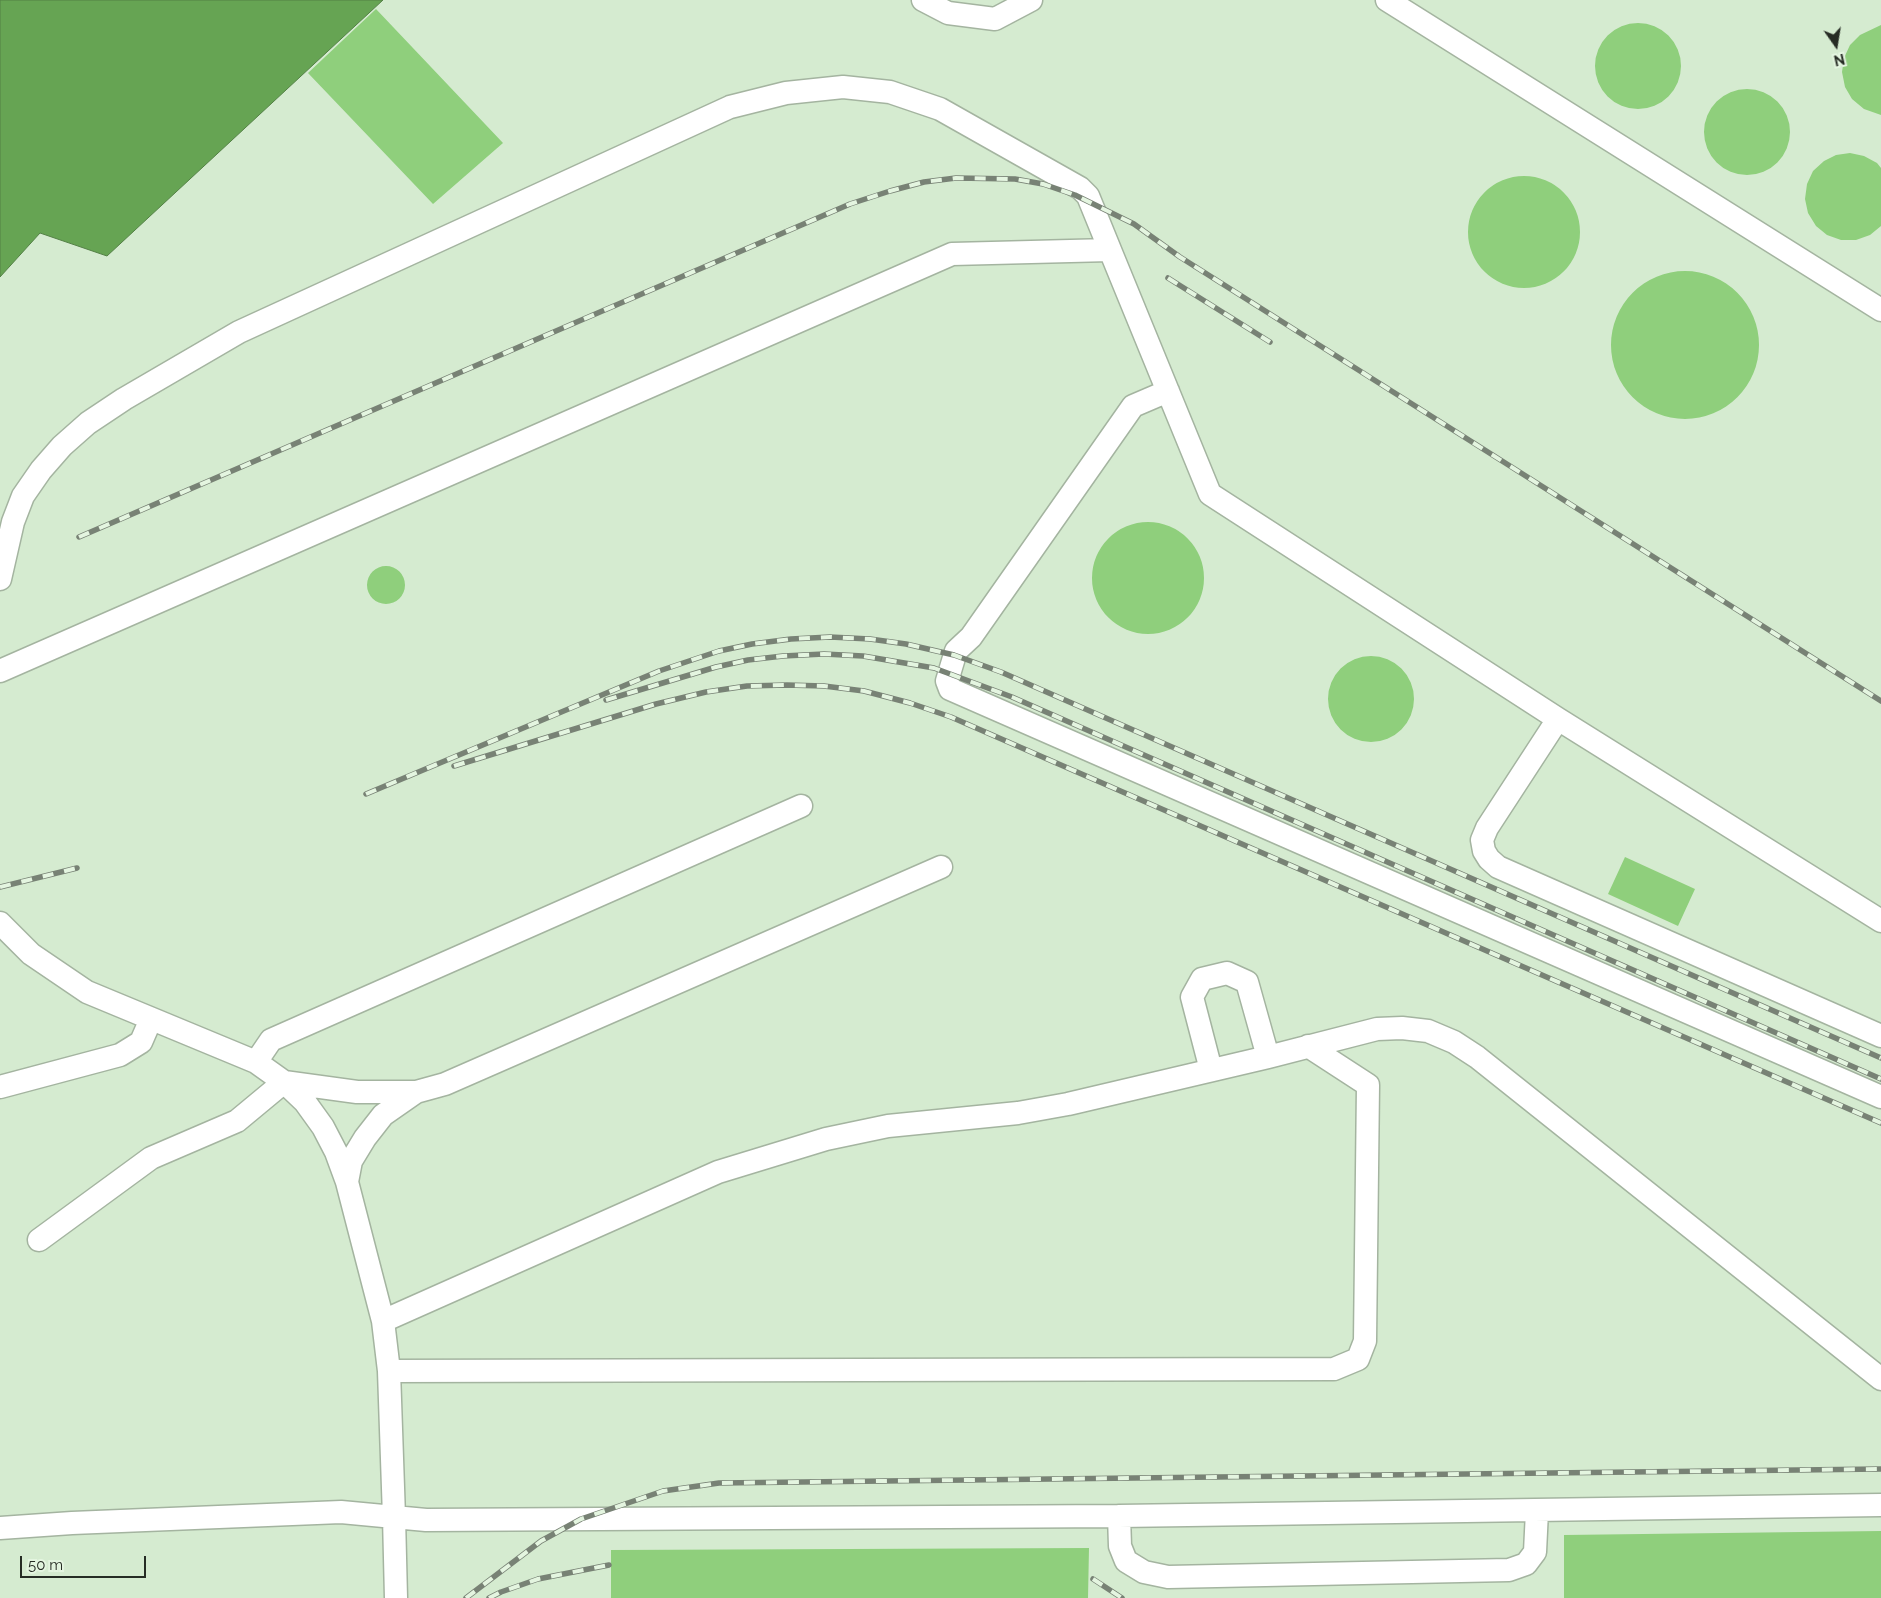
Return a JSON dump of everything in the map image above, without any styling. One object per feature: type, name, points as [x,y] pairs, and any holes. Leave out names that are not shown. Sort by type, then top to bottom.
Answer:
[{"type":"lane","points":[[923,0],[948,13],[994,19],[1031,0]]},
{"type":"lane","points":[[1387,0],[1881,310]]},
{"type":"lane","points":[[0,579],[13,522],[23,496],[41,470],[62,446],[88,422],[239,332],[730,107],[786,93],[843,87],[890,92],[940,108],[1080,188],[1088,196],[1210,494],[1558,719],[1881,922]]},
{"type":"lane","points":[[0,671],[952,254],[1110,250]]},
{"type":"lane","points":[[1168,391],[1133,406],[971,637],[956,651],[947,680],[950,689],[1881,1096]]},
{"type":"lane","points":[[1558,719],[1487,828],[1482,840],[1484,851],[1489,859],[1498,867],[1881,1036]]},
{"type":"lane","points":[[256,1062],[271,1040],[801,806]]},
{"type":"lane","points":[[39,1240],[151,1158],[237,1121],[284,1082],[357,1092],[416,1092],[445,1084],[941,867]]},
{"type":"lane","points":[[0,923],[31,954],[87,992],[256,1062],[284,1082],[305,1102],[323,1127],[336,1152],[347,1182],[383,1321],[389,1371],[396,1598]]},
{"type":"lane","points":[[1211,1070],[1192,997],[1202,979],[1228,973],[1247,982],[1268,1057]]},
{"type":"lane","points":[[0,1087],[120,1055],[141,1042],[151,1019]]},
{"type":"lane","points":[[383,1321],[718,1172],[826,1139],[888,1126],[1018,1112],[1068,1104],[1268,1057],[1377,1029],[1402,1028],[1428,1031],[1454,1042],[1477,1057],[1881,1379]]},
{"type":"lane","points":[[389,1371],[1334,1369],[1358,1359],[1365,1341],[1368,1085],[1308,1046]]},
{"type":"lane","points":[[347,1182],[351,1161],[364,1138],[383,1115],[416,1092]]},
{"type":"lane","points":[[0,1528],[72,1523],[341,1512],[426,1520],[1119,1516],[1881,1505]]},
{"type":"lane","points":[[1119,1516],[1120,1546],[1126,1561],[1144,1572],[1168,1577],[1509,1570],[1526,1564],[1535,1552],[1537,1511]]},
{"type":"shaded area","points":[[0,0],[383,0],[107,256],[40,233],[0,277]]},
{"type":"shaded area","points":[[383,0],[1881,0],[1881,1598],[0,1598],[0,277],[40,233],[107,256]]},
{"type":"building","points":[[376,9],[503,143],[433,204],[308,73]]},
{"type":"building","points":[[1638,23],[1655,26],[1669,35],[1678,49],[1681,66],[1678,83],[1669,97],[1655,106],[1638,109],[1621,106],[1607,97],[1598,83],[1595,66],[1598,49],[1607,35],[1621,26]]},
{"type":"building","points":[[1881,25],[1881,115],[1864,109],[1852,99],[1845,87],[1842,72],[1844,58],[1850,45],[1860,35]]},
{"type":"building","points":[[1747,89],[1764,92],[1778,101],[1787,115],[1790,132],[1787,149],[1778,163],[1764,172],[1747,175],[1730,172],[1716,163],[1707,149],[1704,132],[1707,115],[1716,101],[1730,92]]},
{"type":"building","points":[[1850,153],[1864,156],[1877,163],[1881,168],[1881,226],[1870,235],[1856,240],[1841,240],[1827,235],[1816,226],[1808,213],[1805,199],[1807,184],[1813,171],[1824,161],[1836,155]]},
{"type":"building","points":[[1524,176],[1535,177],[1545,181],[1563,193],[1575,211],[1579,221],[1579,243],[1575,253],[1563,271],[1545,283],[1535,287],[1524,288],[1513,287],[1503,283],[1485,271],[1473,253],[1469,243],[1468,232],[1469,221],[1473,211],[1485,193],[1503,181],[1513,177]]},
{"type":"building","points":[[1685,271],[1713,277],[1737,293],[1753,317],[1759,345],[1753,373],[1737,397],[1713,413],[1685,419],[1657,413],[1633,397],[1617,373],[1611,345],[1617,317],[1633,293],[1657,277]]},
{"type":"building","points":[[1148,522],[1159,523],[1169,527],[1187,539],[1199,557],[1203,567],[1203,589],[1199,599],[1187,617],[1169,629],[1159,633],[1148,634],[1137,633],[1127,629],[1109,617],[1097,599],[1093,589],[1092,578],[1093,567],[1097,557],[1109,539],[1127,527],[1137,523]]},
{"type":"building","points":[[386,566],[393,567],[399,572],[404,578],[404,592],[399,598],[393,603],[386,604],[379,603],[373,598],[368,592],[367,585],[368,578],[373,572],[379,567]]},
{"type":"building","points":[[1371,656],[1388,659],[1402,668],[1411,682],[1414,699],[1411,716],[1402,730],[1388,739],[1371,742],[1354,739],[1340,730],[1331,716],[1328,699],[1331,682],[1340,668],[1354,659]]},
{"type":"building","points":[[1625,857],[1695,889],[1678,926],[1608,894]]},
{"type":"building","points":[[1881,1531],[1881,1598],[1564,1598],[1564,1535]]},
{"type":"building","points":[[1089,1548],[1088,1598],[611,1598],[611,1550]]},
{"type":"railway","points":[[79,537],[850,204],[924,182],[956,178],[1015,179],[1043,184],[1075,195],[1134,224],[1180,257],[1881,701]]},
{"type":"railway","points":[[1168,278],[1270,342]]},
{"type":"railway","points":[[366,794],[659,671],[719,651],[791,639],[830,637],[870,639],[906,644],[954,655],[1001,672],[1881,1058]]},
{"type":"railway","points":[[606,700],[716,667],[748,660],[783,656],[824,654],[863,656],[934,668],[1012,697],[1881,1079]]},
{"type":"railway","points":[[454,766],[656,704],[706,692],[747,686],[787,685],[824,686],[864,691],[910,703],[951,717],[1881,1123]]},
{"type":"railway","points":[[0,887],[77,868]]},
{"type":"railway","points":[[466,1598],[541,1541],[581,1519],[663,1491],[719,1483],[1881,1469]]},
{"type":"railway","points":[[489,1598],[538,1579],[609,1565]]},
{"type":"railway","points":[[1093,1579],[1122,1598]]}]
